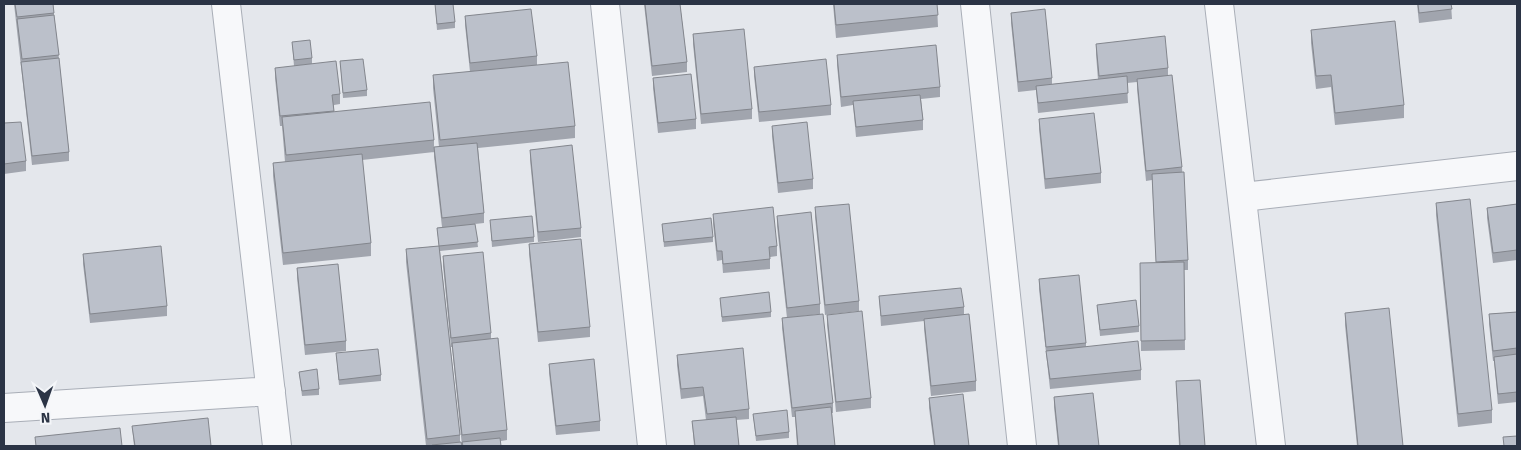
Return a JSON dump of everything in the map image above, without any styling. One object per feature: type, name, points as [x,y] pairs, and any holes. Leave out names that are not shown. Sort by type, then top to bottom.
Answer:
[{"type":"street","points":[[226,4],[277,446]]},
{"type":"street","points":[[605,4],[652,446]]},
{"type":"street","points":[[975,4],[1022,446]]},
{"type":"street","points":[[1219,4],[1271,446]]},
{"type":"street","points":[[1243,197],[1517,166]]},
{"type":"street","points":[[4,408],[271,391]]},
{"type":"building","points":[[15,4],[53,4],[54,13],[17,17]]},
{"type":"building","points":[[435,4],[453,4],[455,22],[437,24]]},
{"type":"building","points":[[645,4],[680,4],[687,62],[652,66]]},
{"type":"building","points":[[834,4],[937,4],[938,15],[836,25]]},
{"type":"building","points":[[1418,4],[1451,4],[1452,9],[1419,13]]},
{"type":"building","points":[[531,9],[537,56],[470,63],[465,16]]},
{"type":"building","points":[[1045,9],[1052,78],[1018,82],[1011,13]]},
{"type":"building","points":[[54,15],[59,55],[22,59],[17,19]]},
{"type":"building","points":[[1395,21],[1404,105],[1335,113],[1331,75],[1316,76],[1311,30]]},
{"type":"building","points":[[744,29],[752,109],[701,114],[693,34]]},
{"type":"building","points":[[1165,36],[1168,68],[1099,76],[1096,44]]},
{"type":"building","points":[[310,40],[312,58],[294,60],[292,42]]},
{"type":"building","points":[[936,45],[940,87],[841,97],[837,55]]},
{"type":"building","points":[[59,58],[69,152],[32,156],[21,62]]},
{"type":"building","points":[[363,59],[367,90],[343,93],[340,61]]},
{"type":"building","points":[[826,59],[831,105],[759,112],[754,67]]},
{"type":"building","points":[[336,61],[340,94],[332,95],[334,111],[280,116],[275,68]]},
{"type":"building","points":[[568,62],[575,126],[440,140],[433,75]]},
{"type":"building","points":[[691,74],[696,119],[658,123],[653,78]]},
{"type":"building","points":[[1172,75],[1182,167],[1146,171],[1137,79]]},
{"type":"building","points":[[1127,76],[1128,93],[1038,103],[1036,86]]},
{"type":"building","points":[[920,95],[923,120],[856,127],[853,101]]},
{"type":"building","points":[[430,102],[434,140],[286,155],[282,117]]},
{"type":"building","points":[[1094,113],[1101,173],[1045,179],[1039,119]]},
{"type":"building","points":[[21,122],[26,161],[4,164],[4,123]]},
{"type":"building","points":[[807,122],[813,179],[778,183],[772,126]]},
{"type":"building","points":[[477,143],[484,213],[442,218],[434,147]]},
{"type":"building","points":[[572,145],[581,228],[538,232],[530,150]]},
{"type":"building","points":[[362,154],[371,243],[283,253],[273,163]]},
{"type":"building","points":[[1184,172],[1188,260],[1156,262],[1152,174]]},
{"type":"building","points":[[1470,199],[1492,410],[1458,414],[1436,203]]},
{"type":"building","points":[[849,204],[859,301],[825,305],[815,207]]},
{"type":"building","points":[[1517,204],[1517,250],[1493,253],[1487,208]]},
{"type":"building","points":[[773,207],[777,246],[769,247],[770,259],[723,264],[722,251],[717,251],[713,214]]},
{"type":"building","points":[[811,212],[820,304],[787,308],[777,216]]},
{"type":"building","points":[[532,216],[534,237],[492,241],[490,220]]},
{"type":"building","points":[[711,218],[713,237],[664,242],[662,224]]},
{"type":"building","points":[[475,224],[478,242],[439,246],[437,228]]},
{"type":"building","points":[[581,239],[590,327],[538,332],[529,244]]},
{"type":"building","points":[[161,246],[167,306],[90,314],[83,254]]},
{"type":"building","points":[[439,246],[460,435],[427,439],[406,249]]},
{"type":"building","points":[[483,252],[491,333],[451,338],[443,256]]},
{"type":"building","points":[[1184,262],[1185,340],[1141,341],[1140,263]]},
{"type":"building","points":[[338,264],[346,341],[305,345],[297,268]]},
{"type":"building","points":[[1079,275],[1086,343],[1046,347],[1039,279]]},
{"type":"building","points":[[961,288],[964,307],[881,316],[879,296]]},
{"type":"building","points":[[769,292],[771,312],[722,317],[720,298]]},
{"type":"building","points":[[1136,300],[1139,326],[1100,330],[1097,305]]},
{"type":"building","points":[[1389,308],[1403,446],[1358,446],[1345,313]]},
{"type":"building","points":[[862,311],[871,398],[836,402],[827,315]]},
{"type":"building","points":[[1517,312],[1517,348],[1493,351],[1489,314]]},
{"type":"building","points":[[823,314],[833,403],[792,408],[782,318]]},
{"type":"building","points":[[969,314],[976,381],[931,386],[924,319]]},
{"type":"building","points":[[498,338],[507,430],[462,435],[452,343]]},
{"type":"building","points":[[1138,341],[1141,370],[1050,379],[1046,351]]},
{"type":"building","points":[[743,348],[749,409],[707,414],[703,387],[681,389],[677,355]]},
{"type":"building","points":[[378,349],[381,375],[339,380],[336,353]]},
{"type":"building","points":[[1517,354],[1517,392],[1498,394],[1494,357]]},
{"type":"building","points":[[594,359],[600,421],[556,426],[549,364]]},
{"type":"building","points":[[317,369],[319,389],[302,391],[299,372]]},
{"type":"building","points":[[1200,380],[1205,446],[1180,446],[1176,381]]},
{"type":"building","points":[[1093,393],[1099,446],[1059,446],[1054,397]]},
{"type":"building","points":[[963,394],[969,446],[935,446],[929,398]]},
{"type":"building","points":[[831,407],[835,446],[798,446],[795,411]]},
{"type":"building","points":[[787,410],[789,432],[756,436],[753,414]]},
{"type":"building","points":[[736,417],[739,446],[695,446],[692,421]]},
{"type":"building","points":[[208,418],[211,446],[135,446],[132,426]]},
{"type":"building","points":[[120,428],[122,446],[36,446],[35,437]]},
{"type":"building","points":[[1517,436],[1517,446],[1504,446],[1503,437]]},
{"type":"building","points":[[500,438],[501,446],[463,446],[462,442]]},
{"type":"building","points":[[461,442],[462,446],[432,446],[432,445]]}]
